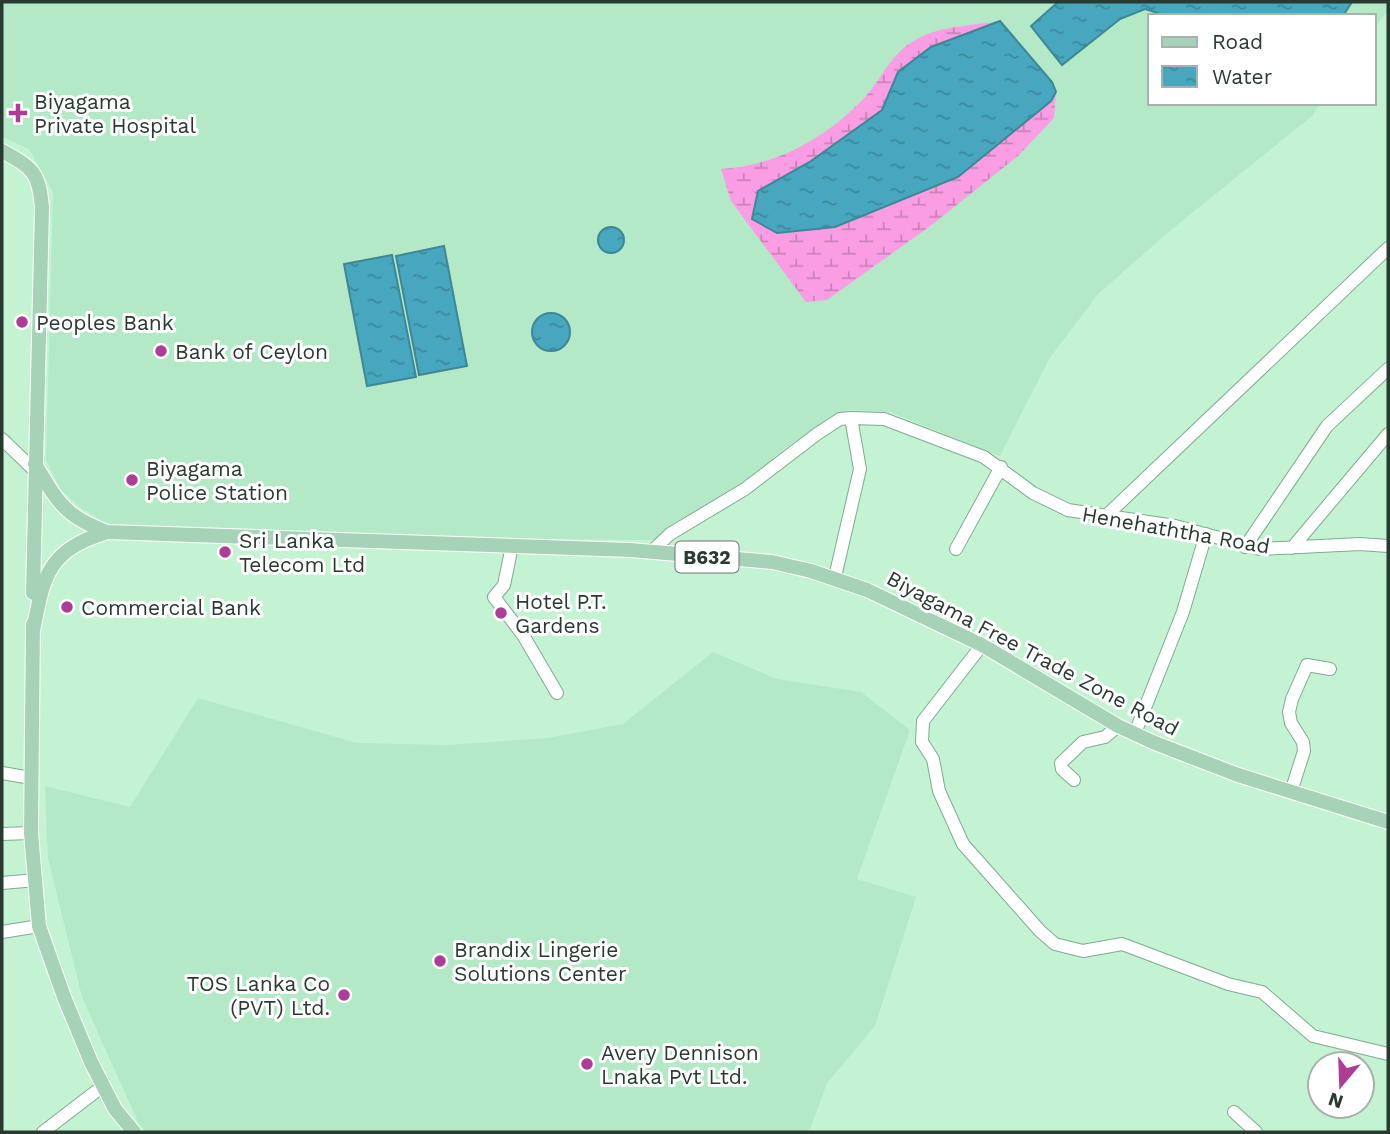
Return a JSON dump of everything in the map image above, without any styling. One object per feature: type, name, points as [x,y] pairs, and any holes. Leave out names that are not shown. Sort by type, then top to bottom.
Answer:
[{"type":"main road","points":[[2,151],[26,164],[40,182],[42,233],[35,468],[31,778],[31,833],[39,926],[64,997],[103,1086],[115,1109],[134,1132]]},
{"type":"main road","name":"Biyagama Free Trade Zone Road","points":[[35,468],[58,502],[79,521],[107,532],[651,552],[772,562],[835,577],[982,645],[1118,726],[1201,762],[1388,822]]},
{"type":"main road","name":"Biyagama Free Trade Zone Road","points":[[33,631],[43,578],[77,542],[107,532]]},
{"type":"street","points":[[1107,515],[1388,248]]},
{"type":"street","points":[[1245,547],[1327,426],[1388,369]]},
{"type":"street","points":[[835,577],[860,469],[851,418]]},
{"type":"street","name":"Henehaththa Road","points":[[651,552],[670,534],[738,495],[817,434],[840,419],[851,418],[884,419],[984,457],[1050,504],[1068,510],[1206,534],[1245,547],[1388,546]]},
{"type":"street","points":[[1292,548],[1388,434]]},
{"type":"street","points":[[2,439],[35,468]]},
{"type":"street","points":[[956,549],[1001,467]]},
{"type":"street","points":[[1135,733],[1183,612],[1206,534]]},
{"type":"street","points":[[512,546],[504,585],[494,597],[523,635],[557,694]]},
{"type":"street","points":[[982,645],[923,721],[922,742],[933,759],[939,791],[963,844],[1040,930],[1055,944],[1083,951],[1122,944],[1228,984],[1262,992],[1313,1036],[1388,1054]]},
{"type":"street","points":[[1291,792],[1304,751],[1303,741],[1291,723],[1292,699],[1307,665],[1330,669]]},
{"type":"street","points":[[1074,780],[1062,769],[1060,762],[1083,742],[1105,737],[1118,726]]},
{"type":"street","points":[[2,774],[31,778]]},
{"type":"street","points":[[2,834],[31,833]]},
{"type":"street","points":[[2,883],[36,880]]},
{"type":"street","points":[[2,932],[39,926]]},
{"type":"street","points":[[43,1132],[103,1086]]},
{"type":"street","points":[[1234,1112],[1256,1132]]},
{"type":"shaded area","points":[[2,2],[1388,2],[1388,11],[1376,26],[1376,14],[1148,14],[1148,105],[1319,105],[1312,116],[1171,230],[1099,293],[1049,359],[1000,456],[890,412],[850,410],[835,415],[784,449],[732,494],[654,540],[509,539],[108,524],[82,509],[61,490],[46,460],[53,192],[29,149],[2,137]]},
{"type":"shaded area","points":[[713,652],[777,679],[861,692],[910,730],[857,879],[916,897],[875,1026],[827,1083],[809,1132],[146,1132],[138,1122],[82,997],[48,858],[45,786],[130,807],[198,698],[357,743],[447,745],[548,738],[623,724]]},
{"type":"green space","points":[[1000,21],[931,47],[898,71],[882,110],[811,161],[758,191],[958,177],[1051,101],[1056,92],[1054,118],[1018,156],[929,227],[827,300],[806,302],[731,201],[721,169],[762,162],[800,147],[818,136],[866,96],[904,47],[925,35]]},
{"type":"water","points":[[1058,2],[1352,2],[1344,14],[1161,14],[1145,9],[1120,19],[1062,65],[1031,26]]},
{"type":"water","points":[[1000,21],[1052,82],[1056,92],[1051,101],[958,177],[835,227],[777,233],[752,219],[758,191],[811,161],[882,110],[898,72],[931,47]]},
{"type":"water","points":[[611,227],[620,231],[624,240],[620,249],[611,253],[602,249],[598,240],[602,231]]},
{"type":"water","points":[[444,246],[467,366],[419,375],[396,256]]},
{"type":"water","points":[[392,255],[416,377],[367,386],[344,264]]},
{"type":"water","points":[[551,313],[564,319],[570,332],[564,345],[551,351],[538,345],[532,332],[538,319]]},
{"type":"place","name":"Biyagama Private Hospital","points":[[18,113]]},
{"type":"place","name":"Peoples Bank","points":[[22,322]]},
{"type":"place","name":"Bank of Ceylon","points":[[161,351]]},
{"type":"place","name":"Biyagama Police Station","points":[[132,480]]},
{"type":"place","name":"Sri Lanka Telecom Ltd","points":[[225,552]]},
{"type":"place","name":"Commercial Bank","points":[[67,607]]},
{"type":"place","name":"Hotel P.T. Gardens","points":[[501,613]]},
{"type":"place","name":"Brandix Lingerie Solutions Center","points":[[440,961]]},
{"type":"place","name":"TOS Lanka Co (PVT) Ltd.","points":[[344,995]]},
{"type":"place","name":"Avery Dennison Lnaka Pvt Ltd.","points":[[587,1064]]}]
